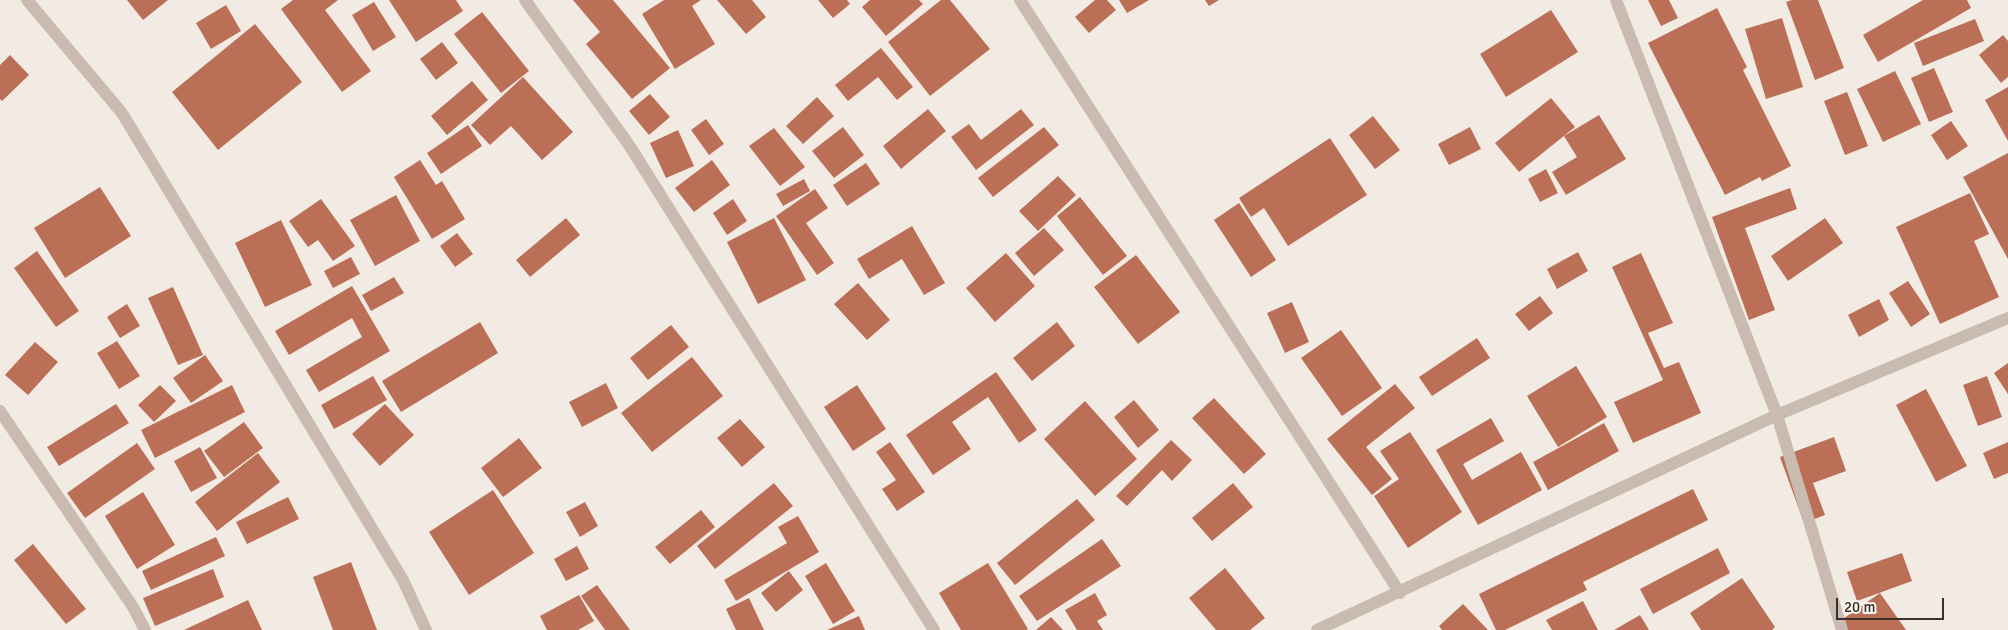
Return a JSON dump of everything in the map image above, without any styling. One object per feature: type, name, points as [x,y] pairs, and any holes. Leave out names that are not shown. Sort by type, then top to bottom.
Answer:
[{"type":"street","points":[[27,0],[122,113],[403,580],[426,630]]},
{"type":"street","points":[[525,0],[629,145],[934,630]]},
{"type":"street","points":[[1616,0],[1777,415],[1842,630]]},
{"type":"street","points":[[1023,1],[1400,592]]},
{"type":"street","points":[[1317,630],[1338,626],[1400,592],[1777,415],[2008,318]]},
{"type":"street","points":[[0,411],[133,607],[145,630]]},
{"type":"building","points":[[127,0],[168,0],[143,20]]},
{"type":"building","points":[[293,0],[338,0],[325,10],[371,71],[342,92],[281,9]]},
{"type":"building","points":[[389,0],[456,0],[463,11],[416,42]]},
{"type":"building","points":[[573,0],[613,0],[670,68],[632,99],[586,44],[600,32]]},
{"type":"building","points":[[664,0],[701,0],[692,6],[715,44],[675,69],[642,14]]},
{"type":"building","points":[[717,0],[752,0],[766,17],[746,34]]},
{"type":"building","points":[[818,0],[847,0],[850,4],[833,18]]},
{"type":"building","points":[[870,0],[919,0],[923,4],[886,36],[862,7]]},
{"type":"building","points":[[941,0],[950,0],[990,49],[930,96],[888,42]]},
{"type":"building","points":[[1095,0],[1107,0],[1116,10],[1089,33],[1075,17]]},
{"type":"building","points":[[1119,0],[1149,0],[1127,13]]},
{"type":"building","points":[[1205,0],[1219,0],[1209,6]]},
{"type":"building","points":[[1648,0],[1669,0],[1678,18],[1661,26]]},
{"type":"building","points":[[1792,0],[1818,0],[1844,68],[1815,80],[1786,2]]},
{"type":"building","points":[[1923,0],[1967,0],[1971,8],[1878,62],[1863,35]]},
{"type":"building","points":[[374,2],[396,37],[373,51],[352,15]]},
{"type":"building","points":[[226,5],[241,31],[211,49],[196,23]]},
{"type":"building","points":[[1717,8],[1747,67],[1743,70],[1791,166],[1762,181],[1760,177],[1725,195],[1648,43]]},
{"type":"building","points":[[1551,10],[1578,52],[1506,97],[1480,54]]},
{"type":"building","points":[[482,12],[529,71],[501,93],[454,34]]},
{"type":"building","points":[[1782,18],[1803,87],[1766,99],[1745,29]]},
{"type":"building","points":[[1975,19],[1984,41],[1923,66],[1914,43]]},
{"type":"building","points":[[255,24],[302,82],[218,150],[172,92]]},
{"type":"building","points":[[2003,35],[2008,41],[2008,77],[2001,83],[1979,55]]},
{"type":"building","points":[[442,42],[458,63],[436,80],[420,59]]},
{"type":"building","points":[[881,48],[913,87],[897,100],[878,77],[848,101],[835,85]]},
{"type":"building","points":[[10,55],[29,75],[2,101],[0,99],[0,65]]},
{"type":"building","points":[[1934,68],[1953,112],[1929,122],[1911,78]]},
{"type":"building","points":[[1895,71],[1921,124],[1883,142],[1857,89]]},
{"type":"building","points":[[523,77],[573,132],[542,160],[511,126],[490,145],[471,125]]},
{"type":"building","points":[[472,81],[488,100],[447,135],[431,116]]},
{"type":"building","points":[[2008,87],[2008,141],[1985,100]]},
{"type":"building","points":[[1847,92],[1868,146],[1845,155],[1824,101]]},
{"type":"building","points":[[650,94],[670,117],[649,135],[629,111]]},
{"type":"building","points":[[817,97],[834,116],[803,144],[786,126]]},
{"type":"building","points":[[1551,98],[1575,127],[1519,172],[1495,143]]},
{"type":"building","points":[[928,109],[946,131],[901,169],[883,146]]},
{"type":"building","points":[[1021,109],[1034,125],[976,170],[951,137],[969,124],[981,140]]},
{"type":"building","points":[[1599,115],[1626,159],[1566,195],[1552,172],[1577,157],[1564,136]]},
{"type":"building","points":[[1373,116],[1400,150],[1375,169],[1349,135]]},
{"type":"building","points":[[706,119],[724,144],[709,155],[691,130]]},
{"type":"building","points":[[1951,121],[1968,146],[1947,160],[1931,135]]},
{"type":"building","points":[[468,125],[482,146],[441,174],[427,153]]},
{"type":"building","points":[[843,127],[864,155],[834,178],[812,151]]},
{"type":"building","points":[[1044,127],[1059,145],[993,197],[978,178]]},
{"type":"building","points":[[1470,127],[1481,149],[1449,165],[1438,144]]},
{"type":"building","points":[[774,128],[805,167],[780,186],[749,146]]},
{"type":"building","points":[[678,130],[694,166],[666,178],[650,143]]},
{"type":"building","points":[[1330,138],[1367,195],[1288,246],[1264,208],[1251,217],[1239,198]]},
{"type":"building","points":[[2008,153],[2008,259],[1963,177]]},
{"type":"building","points":[[420,160],[436,185],[442,181],[465,219],[432,239],[394,177]]},
{"type":"building","points":[[712,160],[730,185],[694,212],[675,188]]},
{"type":"building","points":[[866,163],[880,184],[847,206],[833,185]]},
{"type":"building","points":[[1546,169],[1558,193],[1540,202],[1528,179]]},
{"type":"building","points":[[1058,176],[1076,195],[1038,231],[1019,211]]},
{"type":"building","points":[[804,179],[810,191],[783,206],[776,194]]},
{"type":"building","points":[[100,187],[131,236],[65,278],[34,228]]},
{"type":"building","points":[[1790,188],[1797,209],[1745,228],[1775,310],[1749,320],[1712,217]]},
{"type":"building","points":[[815,189],[828,208],[806,223],[834,263],[817,275],[776,216]]},
{"type":"building","points":[[1970,193],[1989,234],[1974,241],[1999,297],[1940,324],[1896,227]]},
{"type":"building","points":[[396,195],[420,241],[375,266],[350,220]]},
{"type":"building","points":[[1080,197],[1127,256],[1103,275],[1057,216]]},
{"type":"building","points":[[321,199],[355,246],[333,261],[318,240],[308,247],[289,221]]},
{"type":"building","points":[[733,199],[747,221],[727,235],[713,213]]},
{"type":"building","points":[[1239,203],[1276,260],[1251,277],[1214,220]]},
{"type":"building","points":[[566,218],[580,235],[530,277],[516,260]]},
{"type":"building","points":[[774,218],[806,280],[758,304],[727,242]]},
{"type":"building","points":[[1825,218],[1843,243],[1788,281],[1771,256]]},
{"type":"building","points":[[281,220],[312,285],[265,307],[235,243]]},
{"type":"building","points":[[912,226],[945,283],[924,295],[902,259],[869,279],[857,259]]},
{"type":"building","points":[[1044,228],[1064,250],[1034,276],[1015,253]]},
{"type":"building","points":[[457,233],[473,254],[455,267],[440,246]]},
{"type":"building","points":[[37,251],[79,311],[56,327],[14,268]]},
{"type":"building","points":[[1578,252],[1588,271],[1557,289],[1547,269]]},
{"type":"building","points":[[1006,253],[1035,286],[995,322],[966,288]]},
{"type":"building","points":[[1641,253],[1673,323],[1648,333],[1664,368],[1679,362],[1701,413],[1633,443],[1614,402],[1663,380],[1612,267]]},
{"type":"building","points":[[1136,255],[1180,312],[1138,344],[1094,287]]},
{"type":"building","points":[[351,257],[360,274],[333,288],[324,271]]},
{"type":"building","points":[[394,277],[404,293],[371,311],[362,295]]},
{"type":"building","points":[[1908,281],[1930,314],[1911,327],[1889,293]]},
{"type":"building","points":[[858,283],[890,320],[867,340],[834,304]]},
{"type":"building","points":[[352,286],[390,351],[319,392],[306,370],[362,337],[352,318],[289,355],[275,331]]},
{"type":"building","points":[[173,287],[203,355],[178,365],[148,298]]},
{"type":"building","points":[[1540,296],[1553,313],[1529,331],[1515,314]]},
{"type":"building","points":[[1879,299],[1889,320],[1859,337],[1848,315]]},
{"type":"building","points":[[1292,302],[1309,342],[1285,353],[1267,313]]},
{"type":"building","points":[[127,304],[140,326],[120,338],[107,317]]},
{"type":"building","points":[[480,322],[498,353],[401,412],[382,381]]},
{"type":"building","points":[[1057,322],[1075,346],[1032,381],[1013,358]]},
{"type":"building","points":[[671,325],[689,347],[648,380],[630,358]]},
{"type":"building","points":[[1341,330],[1382,388],[1342,416],[1301,358]]},
{"type":"building","points":[[1477,338],[1490,358],[1432,396],[1419,377]]},
{"type":"building","points":[[117,341],[140,376],[119,389],[97,353]]},
{"type":"building","points":[[35,342],[58,362],[28,395],[5,375]]},
{"type":"building","points":[[205,355],[223,381],[191,403],[173,378]]},
{"type":"building","points":[[692,357],[723,396],[652,452],[621,413]]},
{"type":"building","points":[[2008,363],[2008,394],[1994,373]]},
{"type":"building","points":[[1576,366],[1607,417],[1558,447],[1527,396]]},
{"type":"building","points":[[996,372],[1037,430],[1019,443],[988,397],[952,422],[971,449],[933,475],[906,435]]},
{"type":"building","points":[[373,376],[387,400],[334,429],[321,405]]},
{"type":"building","points":[[1987,376],[2002,417],[1978,426],[1963,385]]},
{"type":"building","points":[[606,383],[618,408],[582,427],[569,402]]},
{"type":"building","points":[[1395,384],[1415,408],[1366,447],[1392,479],[1372,495],[1327,439]]},
{"type":"building","points":[[160,385],[176,401],[154,422],[138,405]]},
{"type":"building","points":[[232,385],[245,412],[155,458],[141,430]]},
{"type":"building","points":[[857,385],[886,429],[853,451],[824,407]]},
{"type":"building","points":[[1926,389],[1967,466],[1936,482],[1896,405]]},
{"type":"building","points":[[1214,398],[1266,454],[1244,474],[1192,418]]},
{"type":"building","points":[[1134,400],[1159,430],[1138,448],[1114,417]]},
{"type":"building","points":[[1085,401],[1137,459],[1095,496],[1044,439]]},
{"type":"building","points":[[116,404],[129,423],[59,466],[47,447]]},
{"type":"building","points":[[385,404],[414,435],[380,466],[352,434]]},
{"type":"building","points":[[1491,418],[1504,441],[1463,464],[1472,480],[1521,452],[1542,490],[1478,525],[1436,450]]},
{"type":"building","points":[[740,419],[765,447],[742,467],[717,438]]},
{"type":"building","points":[[244,422],[263,448],[224,477],[204,451]]},
{"type":"building","points":[[1604,423],[1619,451],[1548,490],[1533,462]]},
{"type":"building","points":[[1410,432],[1462,512],[1408,548],[1374,496],[1399,479],[1380,451]]},
{"type":"building","points":[[1834,437],[1846,471],[1813,483],[1825,515],[1804,523],[1780,457]]},
{"type":"building","points":[[519,438],[542,468],[503,497],[481,468]]},
{"type":"building","points":[[1171,440],[1192,460],[1172,481],[1162,470],[1127,506],[1116,496]]},
{"type":"building","points":[[890,442],[925,492],[897,511],[882,489],[896,480],[876,452]]},
{"type":"building","points":[[2008,442],[2008,473],[1994,479],[1983,453]]},
{"type":"building","points":[[137,443],[155,469],[85,518],[67,493]]},
{"type":"building","points":[[200,447],[217,478],[191,492],[174,461]]},
{"type":"building","points":[[258,453],[280,482],[217,531],[195,502]]},
{"type":"building","points":[[774,483],[793,506],[715,569],[697,546]]},
{"type":"building","points":[[1233,483],[1253,507],[1212,541],[1192,518]]},
{"type":"building","points":[[1693,489],[1708,520],[1583,582],[1587,590],[1505,630],[1496,630],[1479,594]]},
{"type":"building","points":[[493,490],[534,553],[469,595],[429,532]]},
{"type":"building","points":[[143,492],[175,545],[137,569],[105,516]]},
{"type":"building","points":[[288,497],[299,519],[247,544],[236,522]]},
{"type":"building","points":[[1077,499],[1095,520],[1015,585],[997,563]]},
{"type":"building","points":[[585,502],[598,526],[580,537],[566,512]]},
{"type":"building","points":[[701,510],[715,527],[670,564],[655,547]]},
{"type":"building","points":[[798,516],[819,552],[736,601],[724,580],[787,543],[778,527]]},
{"type":"building","points":[[216,537],[225,556],[151,590],[142,571]]},
{"type":"building","points":[[1102,539],[1121,566],[1037,621],[1019,596]]},
{"type":"building","points":[[33,544],[86,609],[66,624],[14,560]]},
{"type":"building","points":[[577,546],[589,569],[566,581],[554,559]]},
{"type":"building","points":[[1718,548],[1730,573],[1653,614],[1640,589]]},
{"type":"building","points":[[1902,553],[1912,581],[1857,601],[1847,572]]},
{"type":"building","points":[[351,562],[377,630],[333,630],[313,577]]},
{"type":"building","points":[[826,563],[855,611],[833,624],[805,576]]},
{"type":"building","points":[[988,563],[1028,629],[961,630],[939,593]]},
{"type":"building","points":[[1225,568],[1265,618],[1250,630],[1216,630],[1189,598]]},
{"type":"building","points":[[213,569],[224,597],[155,626],[143,598]]},
{"type":"building","points":[[789,571],[803,590],[776,612],[761,593]]},
{"type":"building","points":[[1742,578],[1775,627],[1772,630],[1701,630],[1690,613]]},
{"type":"building","points":[[597,585],[630,630],[605,630],[581,596]]},
{"type":"building","points":[[1095,593],[1107,615],[1097,621],[1103,630],[1077,630],[1065,610]]},
{"type":"building","points":[[1880,593],[1906,630],[1845,630],[1840,621]]},
{"type":"building","points":[[579,595],[594,621],[578,630],[547,630],[540,616]]},
{"type":"building","points":[[749,598],[764,630],[736,630],[726,609]]},
{"type":"building","points":[[248,600],[262,630],[184,630]]},
{"type":"building","points":[[1583,601],[1598,630],[1552,630],[1546,620]]},
{"type":"building","points":[[1463,604],[1488,630],[1442,630],[1439,626]]},
{"type":"building","points":[[1640,615],[1649,630],[1614,630]]},
{"type":"building","points":[[859,616],[865,630],[827,630]]},
{"type":"building","points":[[1051,617],[1063,630],[1036,630]]}]
